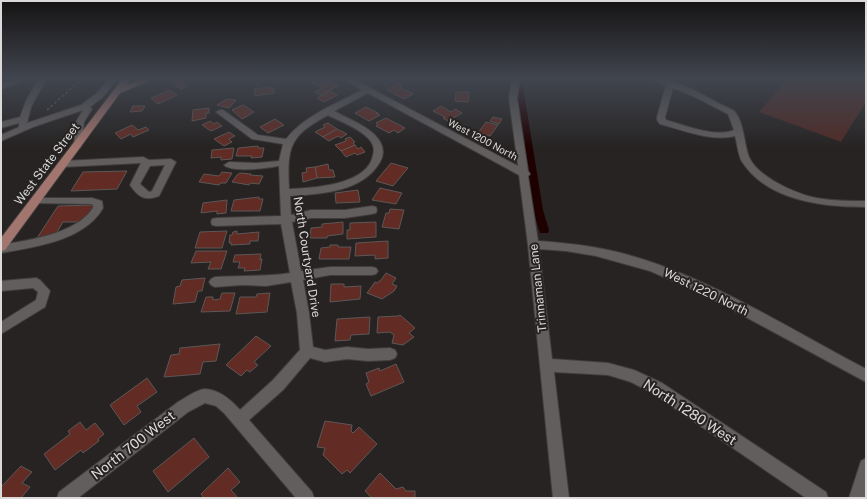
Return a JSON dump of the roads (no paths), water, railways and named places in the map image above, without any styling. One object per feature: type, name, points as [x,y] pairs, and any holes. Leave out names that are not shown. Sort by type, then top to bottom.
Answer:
[{"type":"main road","name":"West State Street","points":[[1,248],[110,101]]},
{"type":"street","points":[[1,138],[23,123],[26,107],[29,101]]},
{"type":"street","points":[[1,125],[23,123],[84,107],[92,101]]},
{"type":"street","points":[[220,112],[254,137],[288,142],[297,131],[304,126],[348,101]]},
{"type":"street","name":"West 1200 North","points":[[389,101],[525,174]]},
{"type":"street","name":"Trinnaman Lane","points":[[514,101],[525,174],[561,498]]},
{"type":"street","points":[[665,101],[661,117],[663,122],[722,135],[734,135],[738,131]]},
{"type":"street","points":[[710,101],[731,113],[738,131],[745,158],[754,170],[772,185],[810,200],[846,204],[866,204]]},
{"type":"street","points":[[78,145],[80,122],[88,110],[84,107]]},
{"type":"street","points":[[284,193],[344,184],[358,179],[375,165],[379,156],[378,147],[372,137],[329,112]]},
{"type":"street","name":"North Courtyard Drive","points":[[288,142],[283,163],[286,220],[303,313],[307,352]]},
{"type":"street","points":[[63,164],[143,160],[147,163]]},
{"type":"street","points":[[229,165],[256,166],[283,163]]},
{"type":"street","points":[[1,248],[46,241],[57,237],[90,219],[98,210],[99,205],[98,202],[92,201],[35,202]]},
{"type":"street","points":[[216,222],[286,220],[310,214],[345,214],[372,210]]},
{"type":"street","name":"West 1220 North","points":[[533,246],[573,247],[597,251],[639,262],[670,273],[690,281],[866,376]]},
{"type":"street","points":[[215,282],[242,280],[266,281],[330,271],[372,271]]},
{"type":"street","points":[[1,286],[36,283],[44,291],[41,303],[1,329]]},
{"type":"street","points":[[306,498],[239,420],[278,385],[307,352],[325,356],[346,353],[368,355],[390,354]]},
{"type":"street","name":"North 1280 West","points":[[547,365],[608,369],[634,376],[657,388],[820,498]]},
{"type":"street","name":"North 700 West","points":[[65,498],[183,407],[204,396],[220,400],[239,420]]},
{"type":"street","points":[[857,498],[866,466]]},
{"type":"waterway","points":[[521,101],[538,210],[544,230]]}]
